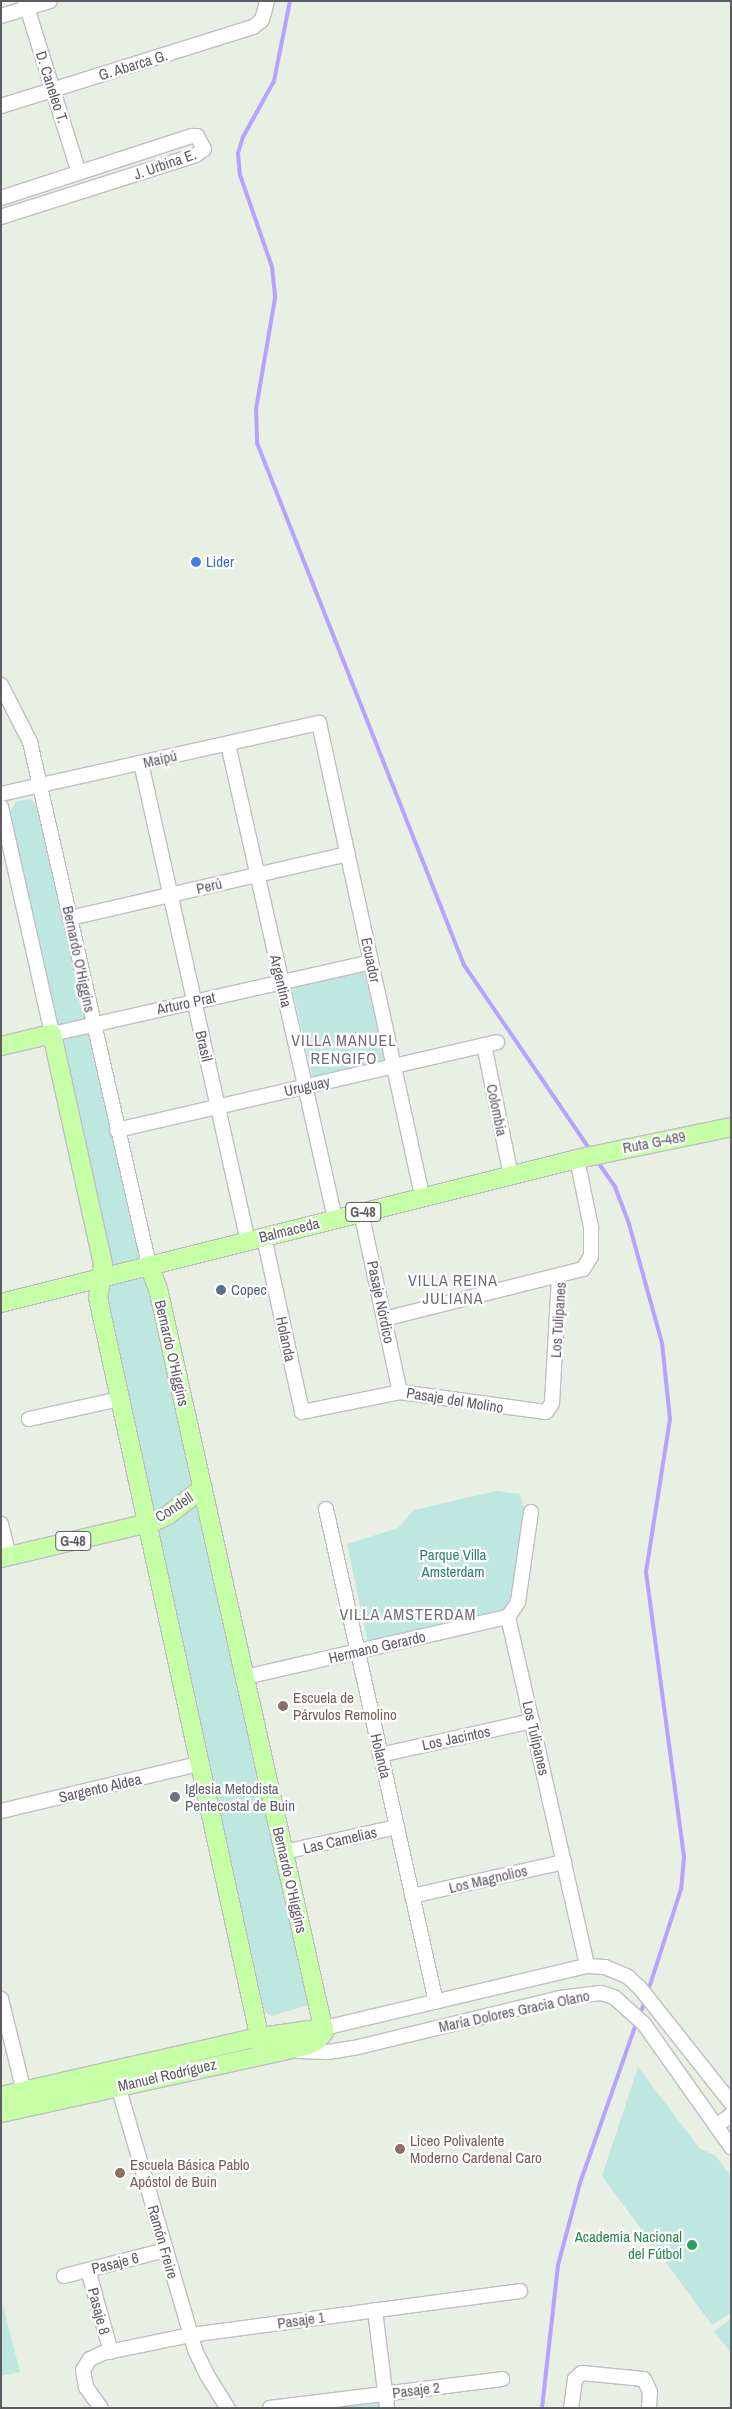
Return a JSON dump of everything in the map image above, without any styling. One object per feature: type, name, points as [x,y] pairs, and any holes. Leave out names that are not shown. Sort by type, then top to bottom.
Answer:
[{"type":"main road","name":"Arturo Prat","points":[[1,1046],[52,1034]]},
{"type":"main road","points":[[52,1034],[103,1264],[98,1298],[145,1525],[261,2045]]},
{"type":"main road","name":"Ruta G-489","points":[[588,1156],[731,1127]]},
{"type":"main road","name":"Balmaceda","points":[[1,1303],[100,1280],[149,1265],[588,1156]]},
{"type":"main road","name":"Bernardo O'Higgins","points":[[149,1265],[158,1289],[324,2028]]},
{"type":"main road","name":"Condell","points":[[145,1525],[168,1515],[202,1488]]},
{"type":"main road","name":"G-48","points":[[5,1557],[145,1525]]},
{"type":"main road","name":"Manuel Rodríguez","points":[[1,2113],[25,2099],[261,2045],[324,2028]]},
{"type":"main road","name":"Manuel Rodríguez","points":[[261,2045],[285,2051],[317,2041],[324,2028]]},
{"type":"main road","name":"Manuel Rodríguez","points":[[1,2096],[25,2099]]},
{"type":"street","points":[[1,16],[26,5],[50,1]]},
{"type":"street","name":"G. Abarca G.","points":[[1,106],[253,28],[262,20],[267,1]]},
{"type":"street","name":"D. Caneleo T.","points":[[26,5],[79,173]]},
{"type":"street","name":"J. Urbina E.","points":[[1,198],[192,136],[197,136],[204,149],[196,155],[1,217]]},
{"type":"street","name":"Bernardo O'Higgins","points":[[1,685],[28,734],[149,1265]]},
{"type":"street","name":"Maipú","points":[[1,794],[319,723]]},
{"type":"street","name":"Ecuador","points":[[319,723],[422,1197]]},
{"type":"street","name":"Argentina","points":[[228,744],[334,1219]]},
{"type":"street","name":"Brasil","points":[[140,763],[218,1107],[256,1239]]},
{"type":"street","points":[[1,807],[52,1034]]},
{"type":"street","name":"Perú","points":[[70,918],[348,854]]},
{"type":"street","name":"Arturo Prat","points":[[52,1034],[93,1023],[371,962]]},
{"type":"street","name":"Uruguay","points":[[117,1130],[490,1044]]},
{"type":"street","name":"Colombia","points":[[490,1044],[511,1175]]},
{"type":"street","name":"Los Tulipanes","points":[[548,1411],[552,1393],[559,1277],[583,1269],[590,1256],[588,1156]]},
{"type":"street","name":"Pasaje Nórdico","points":[[361,1212],[400,1392]]},
{"type":"street","name":"Holanda","points":[[256,1239],[302,1412]]},
{"type":"street","points":[[384,1319],[559,1277]]},
{"type":"street","name":"Pasaje del Molino","points":[[302,1412],[400,1392],[539,1413],[548,1411]]},
{"type":"street","points":[[29,1419],[119,1399]]},
{"type":"street","name":"Holanda","points":[[326,1509],[436,2002]]},
{"type":"street","points":[[508,1617],[518,1602],[531,1512]]},
{"type":"street","points":[[1,1524],[5,1557]]},
{"type":"street","name":"Los Tulipanes","points":[[508,1617],[587,1966]]},
{"type":"street","name":"Hermano Gerardo","points":[[245,1678],[508,1617]]},
{"type":"street","name":"Los Jacintos","points":[[380,1755],[532,1721]]},
{"type":"street","name":"Sargento Aldea","points":[[1,1811],[199,1764]]},
{"type":"street","name":"Las Camelias","points":[[284,1852],[397,1827]]},
{"type":"street","name":"Los Magnolios","points":[[412,1896],[564,1862]]},
{"type":"street","name":"Manuel Rodríguez","points":[[324,2028],[587,1966]]},
{"type":"street","name":"María Dolores Gracia Olano","points":[[587,1966],[615,1971],[640,1988],[654,2003],[731,2103]]},
{"type":"street","name":"María Dolores Gracia Olano","points":[[285,2051],[328,2052],[354,2048],[583,1994],[608,1995],[632,2011],[644,2024],[731,2147]]},
{"type":"street","points":[[1,1998],[25,2099]]},
{"type":"street","name":"Ramón Freire","points":[[116,2078],[191,2335],[207,2375],[228,2408]]},
{"type":"street","points":[[716,2126],[731,2115]]},
{"type":"street","name":"Pasaje 6","points":[[64,2276],[166,2250]]},
{"type":"street","name":"Pasaje 8","points":[[88,2270],[111,2352]]},
{"type":"street","name":"Pasaje 1","points":[[101,2408],[84,2382],[85,2364],[111,2352],[191,2335],[520,2291]]},
{"type":"street","points":[[375,2310],[387,2408]]},
{"type":"street","points":[[571,2408],[575,2379],[582,2374],[644,2379],[650,2392],[649,2408]]},
{"type":"street","name":"Pasaje 2","points":[[270,2408],[502,2379]]},
{"type":"green space","points":[[31,799],[37,806],[311,1999],[309,2005],[271,2016],[265,2012],[262,2001],[109,1312],[109,1257],[10,812],[16,801]]},
{"type":"green space","points":[[367,970],[388,1060],[313,1077],[292,987]]},
{"type":"green space","name":"Parque Villa Amsterdam","points":[[496,1491],[520,1494],[524,1510],[514,1602],[507,1611],[368,1644],[347,1544],[398,1528],[414,1510]]},
{"type":"green space","name":"Academia Nacional del Fútbol","points":[[638,2067],[700,2149],[715,2155],[731,2176],[731,2313],[712,2325],[602,2176]]},
{"type":"green space","points":[[1,2298],[20,2372],[1,2376]]},
{"type":"green space","points":[[731,2319],[731,2353],[714,2331]]},
{"type":"green space","points":[[382,2398],[383,2408],[309,2408]]},
{"type":"waterway","points":[[290,1],[274,81],[243,137],[238,153],[240,175],[272,267],[275,298],[256,409],[257,443],[464,965],[591,1151]]},
{"type":"waterway","points":[[597,1161],[615,1187],[629,1224],[662,1343],[670,1419],[646,1572],[684,1857],[681,1889],[648,1991]]},
{"type":"waterway","points":[[640,2015],[645,2000]]},
{"type":"waterway","points":[[542,2408],[558,2265],[580,2183],[637,2021]]},
{"type":"place","name":"Lider","points":[[196,562]]},
{"type":"place","name":"Copec","points":[[221,1290]]},
{"type":"place","name":"Escuela de Párvulos Remolino","points":[[283,1706]]},
{"type":"place","name":"Iglesia Metodista Pentecostal de Buin","points":[[175,1797]]},
{"type":"place","name":"Liceo Polivalente Moderno Cardenal Caro","points":[[400,2149]]},
{"type":"place","name":"Escuela Básica Pablo Apóstol de Buin","points":[[120,2173]]},
{"type":"place","name":"Academia Nacional del Fútbol","points":[[692,2245]]},
{"type":"district","name":"VILLA MANUEL RENGIFO","points":[[344,1049]]},
{"type":"district","name":"VILLA REINA JULIANA","points":[[453,1289]]},
{"type":"district","name":"VILLA AMSTERDAM","points":[[408,1614]]}]
